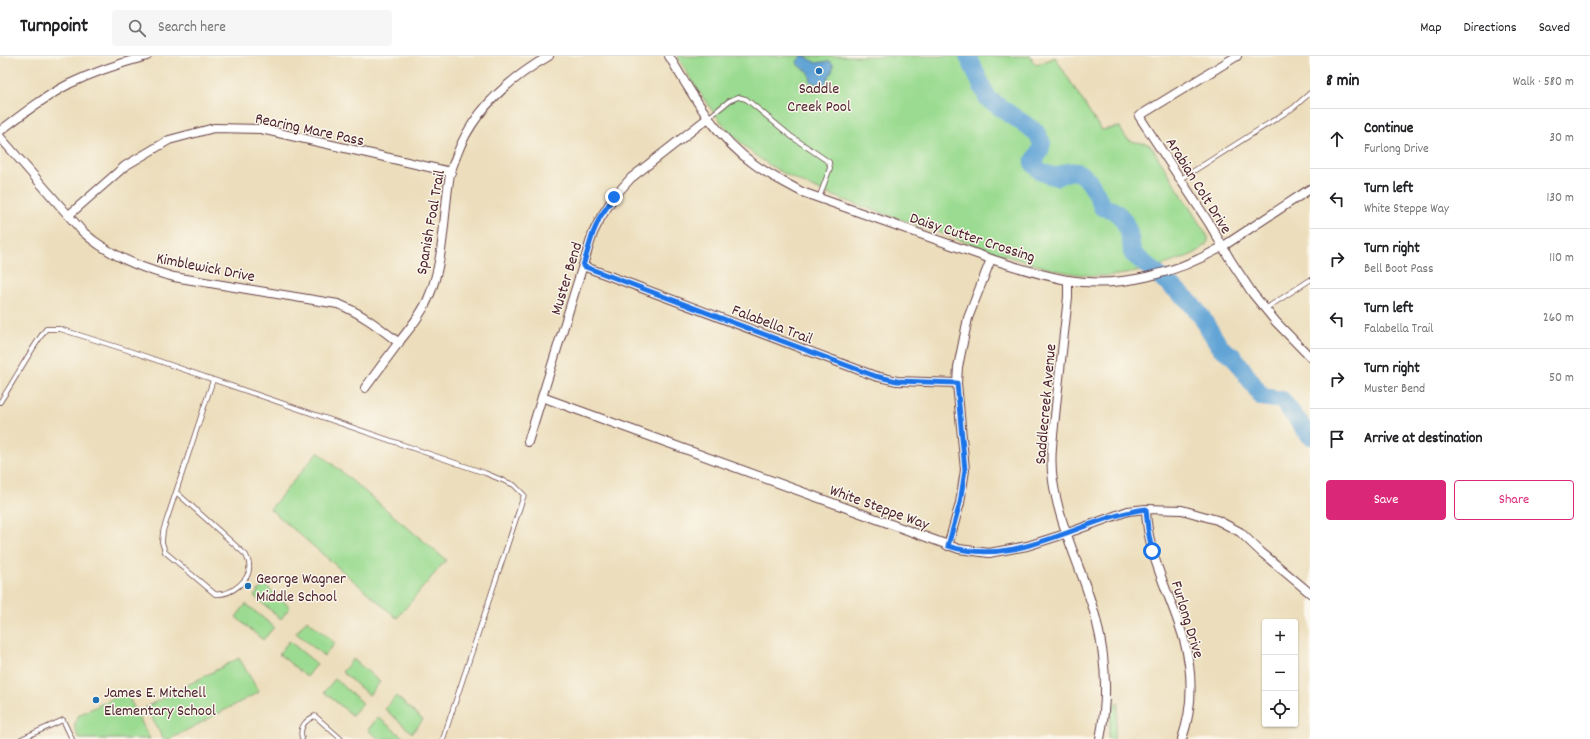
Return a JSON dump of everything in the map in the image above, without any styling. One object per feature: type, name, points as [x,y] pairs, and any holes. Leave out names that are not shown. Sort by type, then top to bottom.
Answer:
[{"type":"street","points":[[0,131],[24,113],[68,85],[108,68],[144,56]]},
{"type":"street","name":"Spanish Foal Trail","points":[[365,388],[417,320],[428,300],[436,277],[451,172],[468,130],[481,111],[503,87],[529,68],[549,56]]},
{"type":"street","name":"Daisy Cutter Crossing","points":[[669,56],[691,95],[708,118],[736,148],[754,164],[802,192],[1014,267],[1068,280],[1108,282],[1133,280],[1170,271],[1222,247],[1310,189]]},
{"type":"street","name":"Arabian Colt Drive","points":[[1237,56],[1139,116],[1181,180],[1222,247],[1265,309],[1310,356]]},
{"type":"street","name":"Muster Bend","points":[[528,442],[593,233],[600,217],[614,197],[631,178],[708,118]]},
{"type":"street","name":"Rearing Mare Pass","points":[[68,215],[132,162],[169,140],[214,128],[261,129],[451,172]]},
{"type":"street","name":"Kimblewick Drive","points":[[0,137],[82,231],[111,254],[154,272],[174,277],[338,304],[354,310],[399,343]]},
{"type":"street","points":[[948,546],[960,503],[965,470],[957,383],[958,367],[968,318],[990,259]]},
{"type":"street","name":"Falabella Trail","points":[[583,266],[875,376],[897,381],[957,383]]},
{"type":"street","name":"Saddlecreek Avenue","points":[[1068,280],[1068,297],[1052,445],[1052,479],[1056,502],[1065,534],[1092,606],[1102,646],[1105,684],[1104,720],[1100,739]]},
{"type":"street","name":"White Steppe Way","points":[[542,397],[959,549],[989,553],[1027,546],[1065,534],[1118,514],[1146,509],[1182,510],[1217,520],[1240,532],[1260,552],[1310,593]]},
{"type":"street","name":"Furlong Drive","points":[[1146,509],[1150,543],[1184,640],[1190,674],[1191,701],[1182,739]]},
{"type":"lane","points":[[1181,180],[1293,108],[1310,93]]},
{"type":"lane","points":[[708,118],[729,101],[738,97],[746,99],[792,137],[828,162],[830,168],[819,198]]},
{"type":"lane","points":[[1265,309],[1310,280]]},
{"type":"lane","points":[[0,402],[36,342],[46,329],[60,329],[485,473],[514,485],[524,495],[443,739]]},
{"type":"lane","points":[[176,492],[246,555],[250,565],[247,576],[236,589],[228,593],[215,594],[165,552],[162,542],[163,531],[213,380]]},
{"type":"lane","points":[[302,739],[300,732],[303,725],[310,718],[315,716],[341,739]]},
{"type":"lane","points":[[21,739],[63,720],[72,739]]},
{"type":"green space","points":[[677,56],[1031,56],[1033,62],[1037,65],[1055,57],[1101,130],[1120,127],[1128,139],[1151,146],[1208,237],[1208,241],[1203,248],[1178,260],[1120,275],[1100,276],[1074,274],[1048,268],[988,250],[836,197],[777,170],[746,148],[723,124],[703,98]]},
{"type":"green space","points":[[318,452],[446,560],[397,618],[270,509]]},
{"type":"green space","points":[[264,584],[290,607],[281,619],[254,596]]},
{"type":"green space","points":[[246,604],[274,627],[263,640],[236,617]]},
{"type":"green space","points":[[307,620],[335,643],[324,656],[296,633]]},
{"type":"green space","points":[[289,641],[317,664],[307,677],[279,654]]},
{"type":"green space","points":[[239,658],[259,692],[170,739],[163,739],[146,707]]},
{"type":"green space","points":[[353,659],[380,682],[369,695],[342,672]]},
{"type":"green space","points":[[335,679],[363,703],[352,715],[324,692]]},
{"type":"green space","points":[[126,692],[150,739],[79,739],[74,726],[79,715]]},
{"type":"green space","points":[[396,696],[423,720],[412,733],[385,709]]},
{"type":"green space","points":[[1119,702],[1114,739],[1108,739],[1112,705]]},
{"type":"green space","points":[[378,717],[405,739],[379,739],[368,730]]},
{"type":"water","points":[[802,56],[805,56],[816,63],[829,61],[833,64],[831,73],[825,85],[811,82],[809,72],[798,65],[797,61]]},
{"type":"waterway","points":[[968,56],[988,99],[1036,132],[1042,143],[1040,151],[1033,163],[1041,172],[1056,177],[1071,172],[1081,174],[1089,182],[1102,207],[1114,211],[1123,219],[1130,235],[1132,253],[1187,299],[1201,316],[1220,347],[1234,357],[1262,397],[1282,400],[1310,436]]},
{"type":"place","name":"Saddle Creek Pool","points":[[819,71]]},
{"type":"place","name":"George Wagner Middle School","points":[[248,586]]},
{"type":"place","name":"James E. Mitchell Elementary School","points":[[96,700]]},
{"type":"route","points":[[614,197],[600,217],[593,233],[583,266],[875,376],[897,381],[957,383],[964,445],[965,470],[960,503],[948,546],[989,553],[1027,546],[1080,529],[1118,514],[1146,509],[1152,551]]}]
